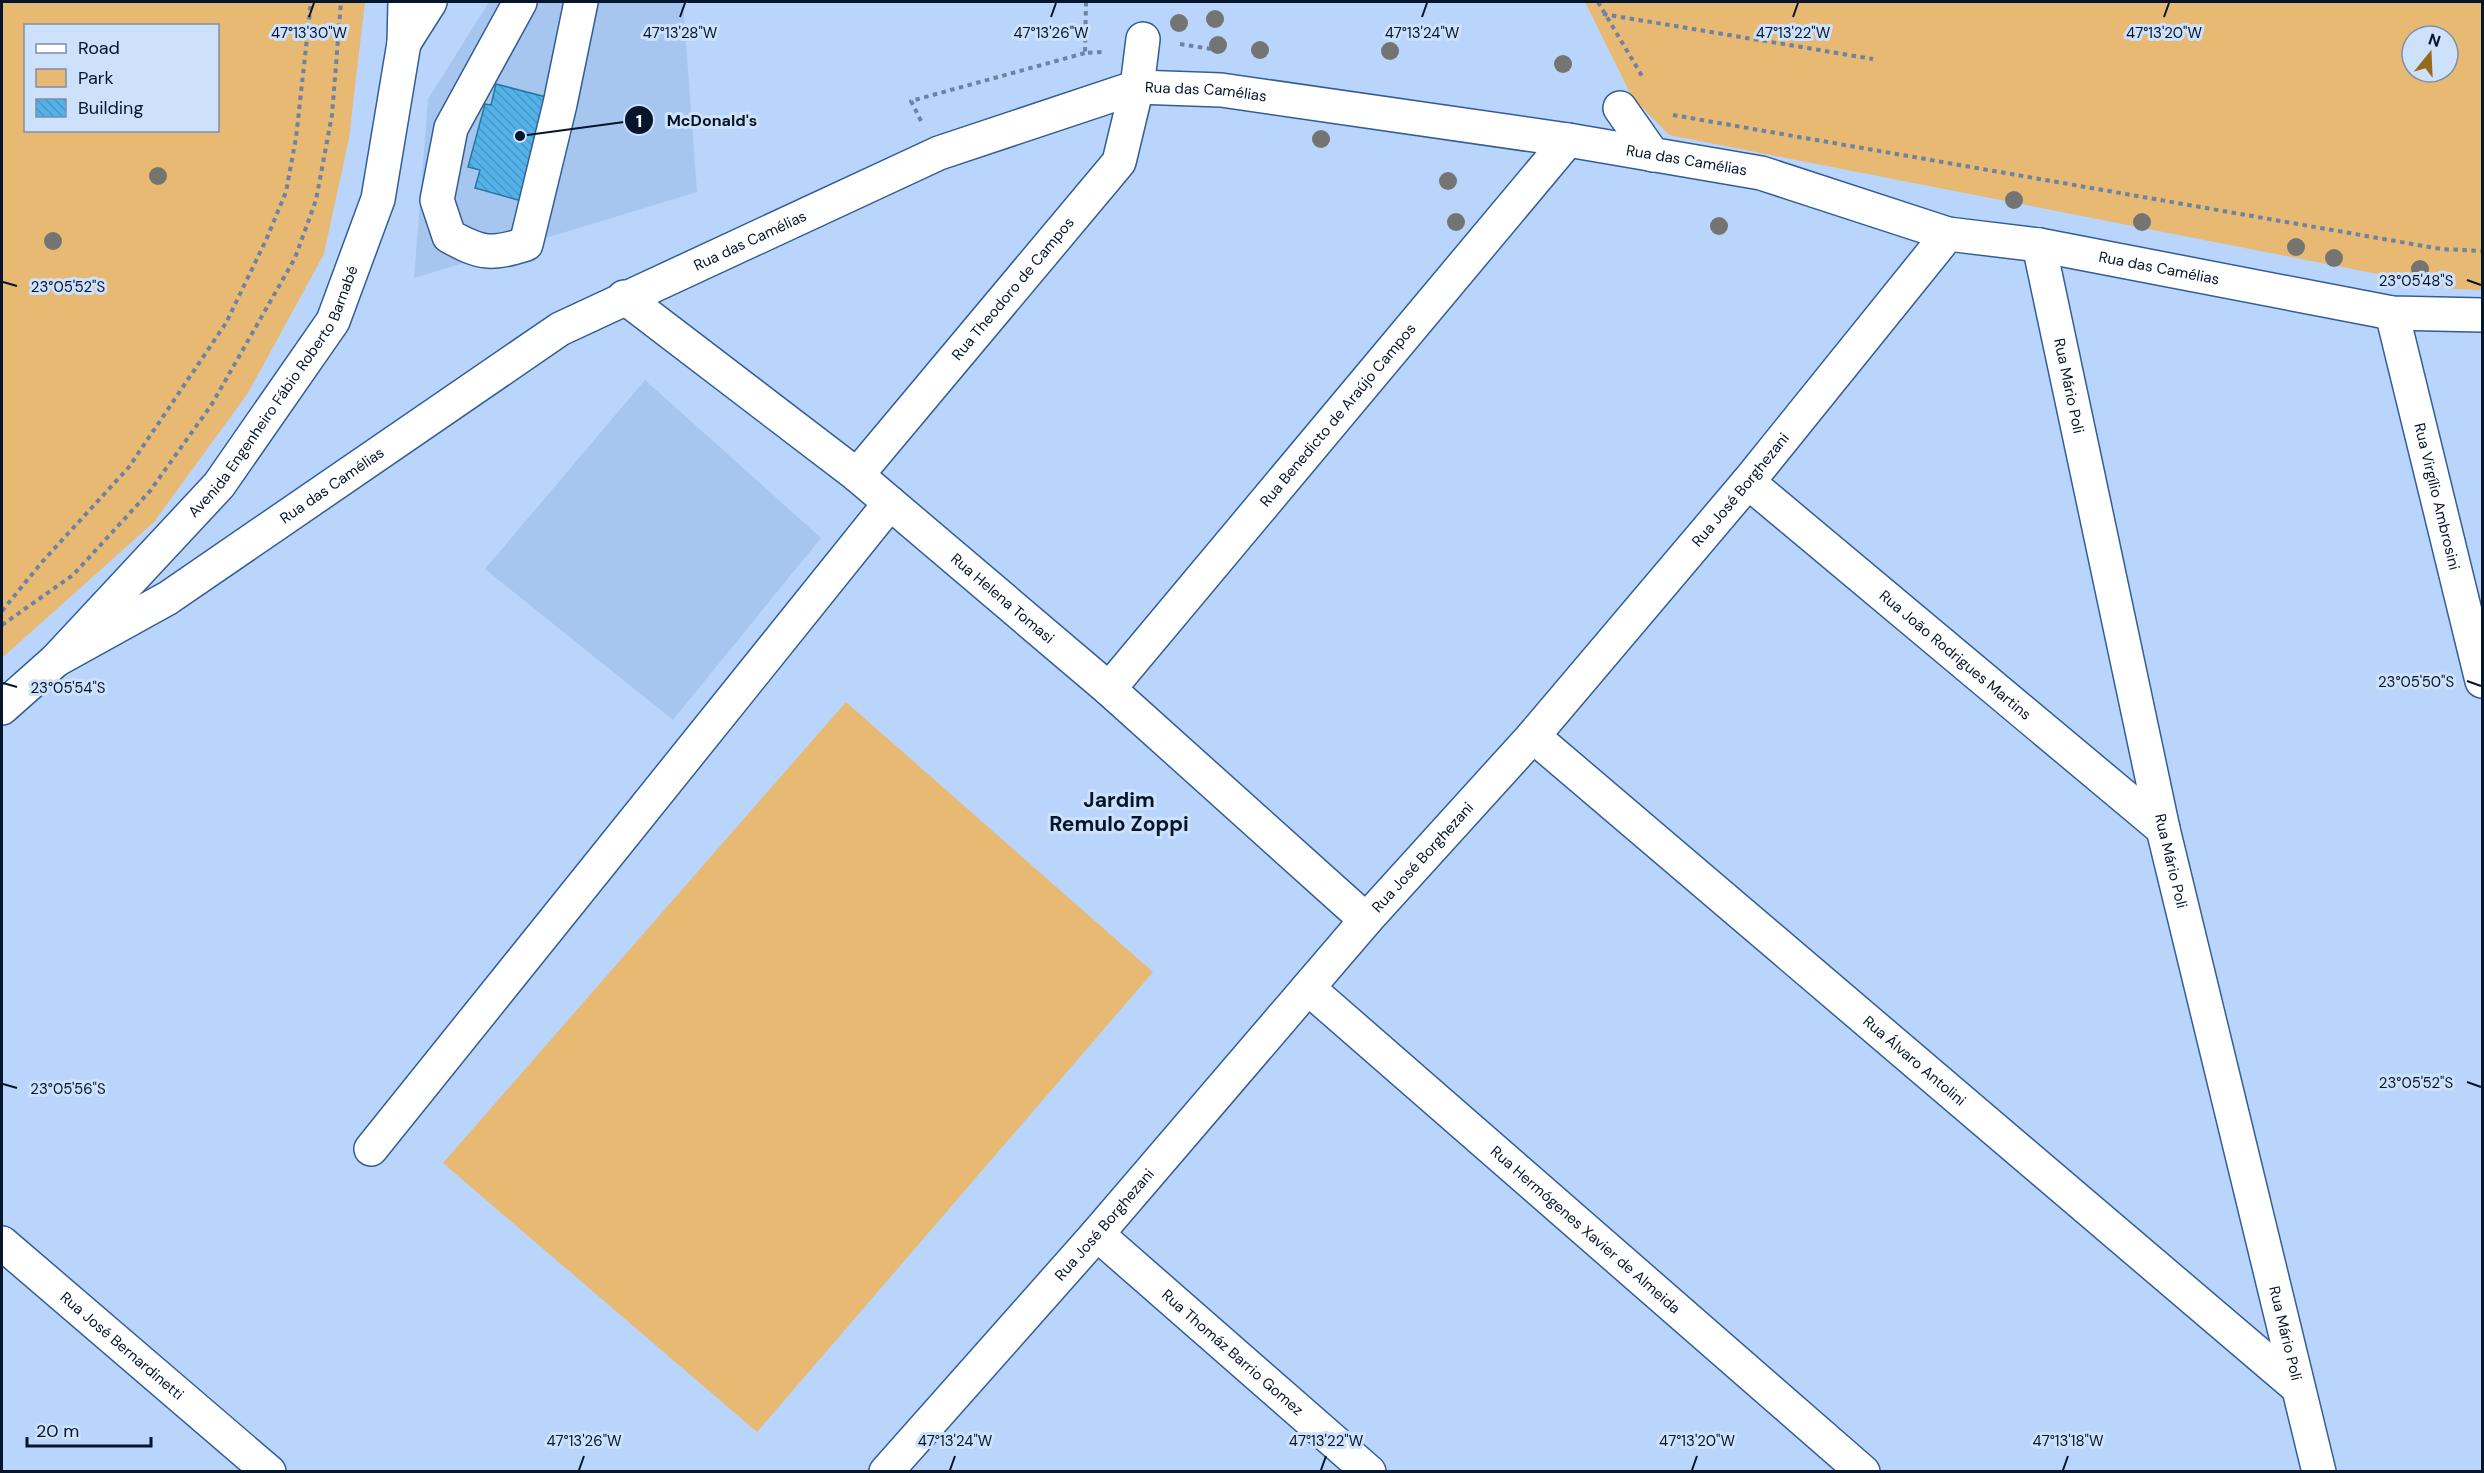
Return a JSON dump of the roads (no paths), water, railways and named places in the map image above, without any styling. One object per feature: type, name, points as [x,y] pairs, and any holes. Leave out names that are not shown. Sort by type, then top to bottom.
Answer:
[{"type":"street","name":"Avenida Engenheiro Fábio Roberto Barnabé","points":[[2,708],[56,660],[219,485],[333,321],[378,199],[404,43],[405,2]]},
{"type":"street","points":[[404,43],[430,2]]},
{"type":"street","points":[[520,2],[451,128],[437,200],[449,236],[467,246],[496,254],[526,244],[560,104],[581,2]]},
{"type":"street","name":"Rua Theodoro de Campos","points":[[857,475],[1119,162],[1137,87],[1143,44]]},
{"type":"street","name":"Rua das Camélias","points":[[56,660],[168,598],[560,329],[624,297],[939,153],[1137,87],[1221,90],[1568,140],[1761,173],[1947,234],[2038,245],[2392,313],[2482,315]]},
{"type":"street","points":[[1620,108],[1653,155]]},
{"type":"street","name":"Rua Benedicto de Araújo Campos","points":[[1108,689],[1568,140]]},
{"type":"street","name":"Rua José Borghezani","points":[[886,1472],[1097,1234],[1366,920],[1533,736],[1748,482],[1947,234]]},
{"type":"street","name":"Rua Mário Poli","points":[[2038,245],[2163,829],[2296,1386],[2319,1472]]},
{"type":"street","name":"Rua Helena Tomasi","points":[[624,297],[857,475],[1108,689],[1366,920]]},
{"type":"street","name":"Rua Virgílio Ambrosini","points":[[2392,313],[2482,681]]},
{"type":"street","name":"Rua João Rodrigues Martins","points":[[1748,482],[2163,829]]},
{"type":"street","points":[[371,1149],[890,503]]},
{"type":"street","name":"Rua Álvaro Antolini","points":[[1533,736],[2296,1386]]},
{"type":"street","name":"Rua Hermógenes Xavier de Almeida","points":[[1308,988],[1863,1472]]},
{"type":"street","name":"Rua Thomáz Barrio Gomez","points":[[1097,1234],[1369,1472]]},
{"type":"street","name":"Rua José Bernardinetti","points":[[2,1243],[269,1472]]},
{"type":"place","name":"McDonald's","points":[[520,136]]},
{"type":"district","name":"Jardim Remulo Zoppi","points":[[1119,812]]}]
